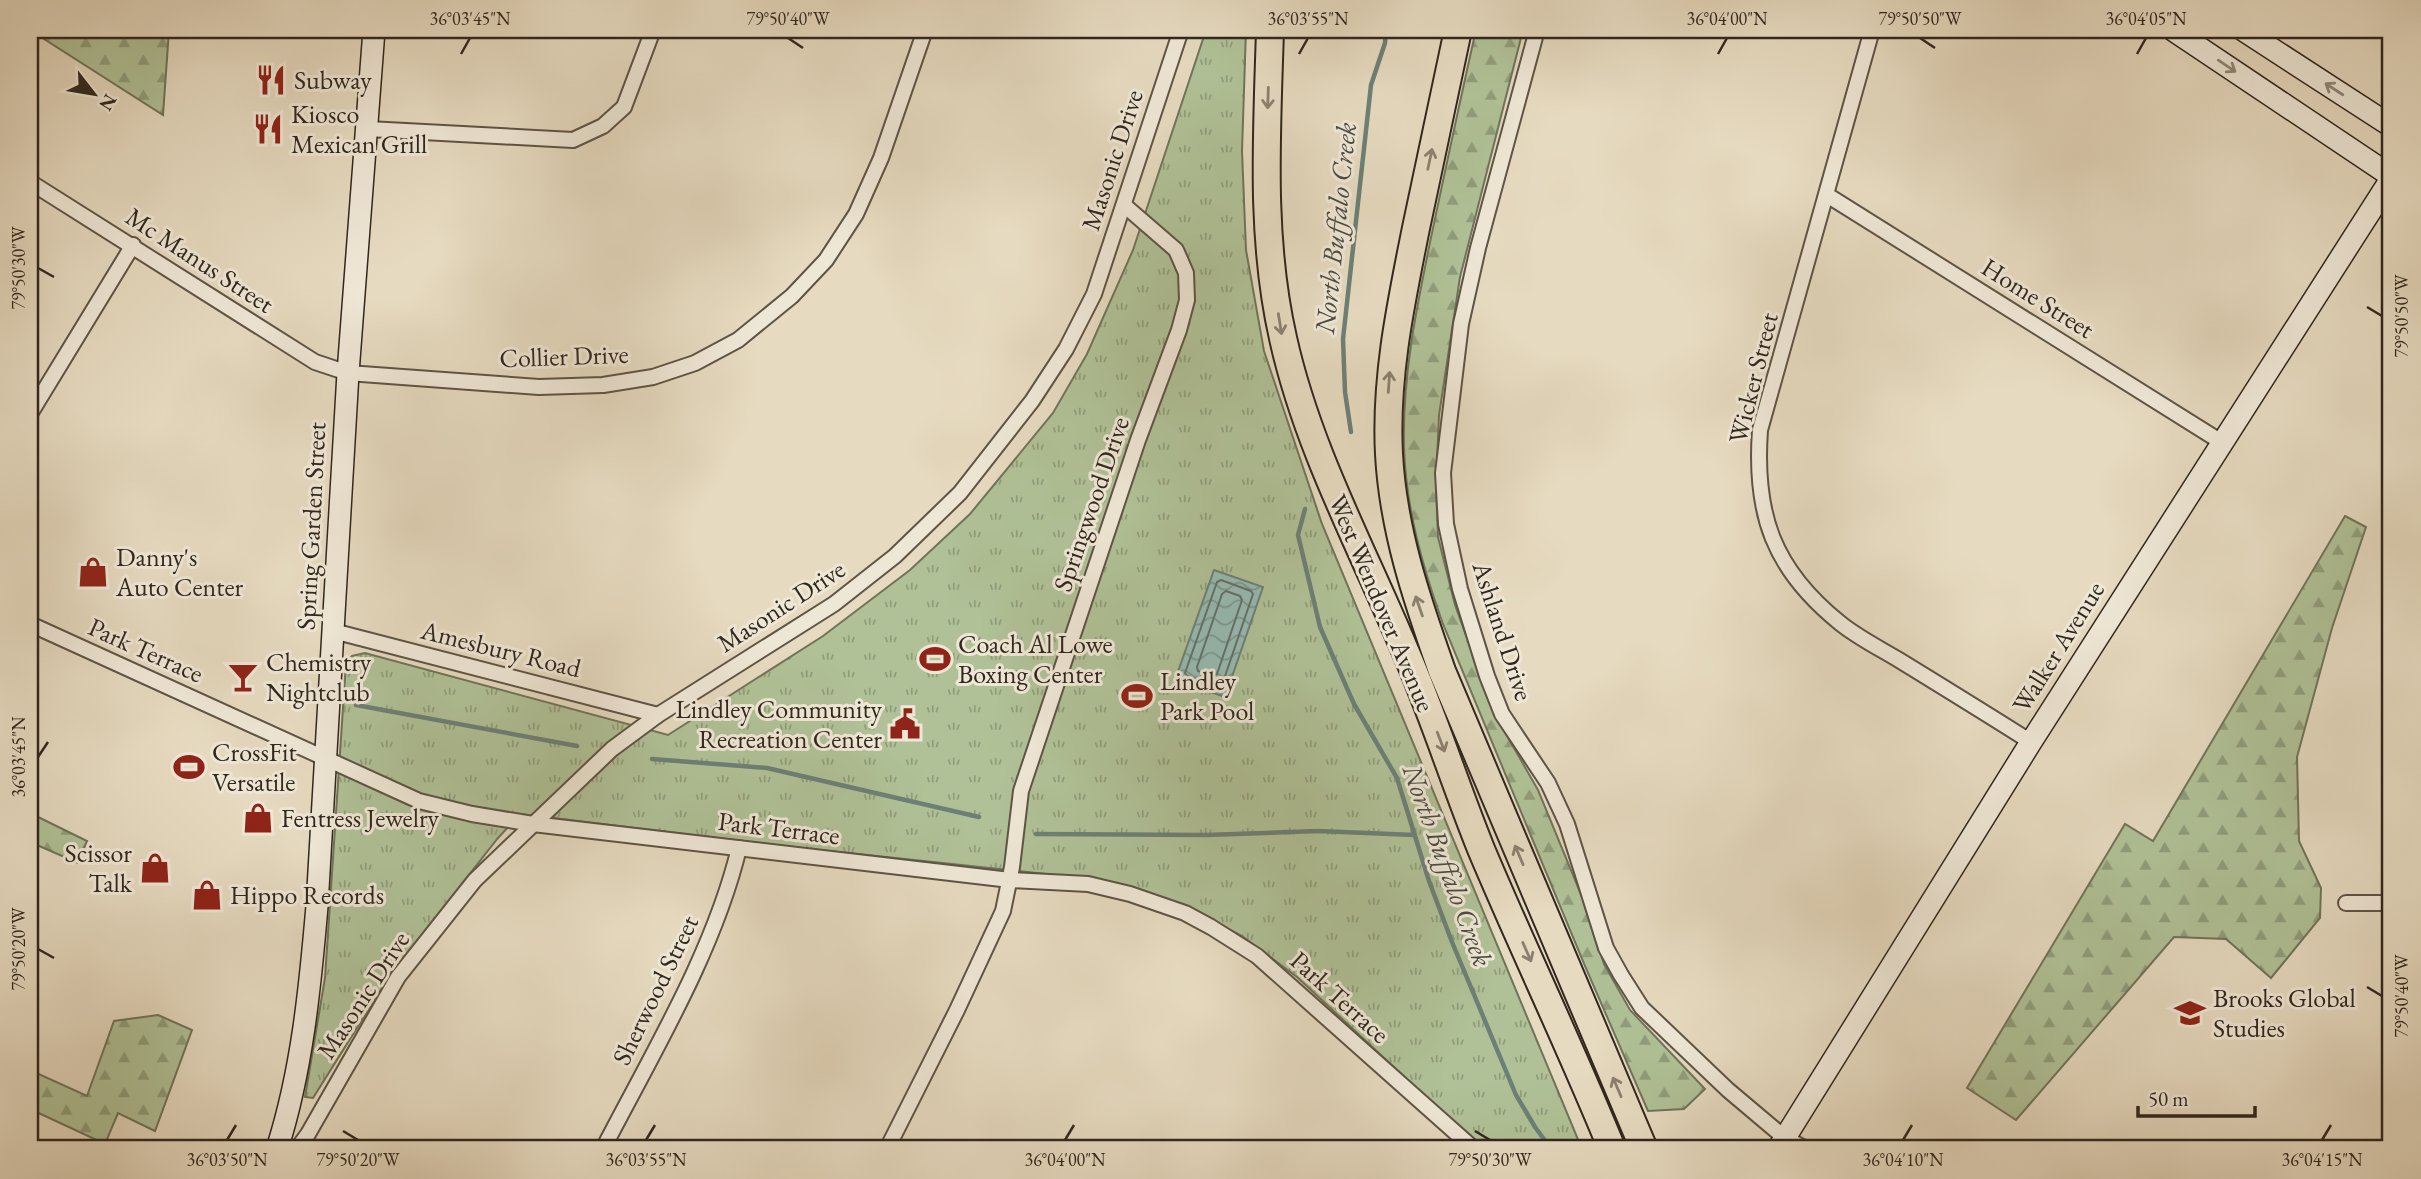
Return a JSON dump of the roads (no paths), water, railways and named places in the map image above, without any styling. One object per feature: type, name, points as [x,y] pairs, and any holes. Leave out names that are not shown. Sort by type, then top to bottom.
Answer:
[{"type":"highway","name":"West Wendover Avenue","points":[[1270,30],[1265,189],[1270,259],[1282,336],[1296,390],[1318,455],[1406,651],[1481,848],[1612,1149]]},
{"type":"highway","points":[[1444,30],[1444,92]]},
{"type":"highway","name":"West Wendover Avenue","points":[[1458,30],[1396,328],[1391,367],[1387,414],[1389,457],[1401,541],[1415,593],[1442,671],[1644,1149]]},
{"type":"main road","name":"Spring Garden Street","points":[[277,1149],[300,1049],[310,988],[348,373],[374,30]]},
{"type":"main road","points":[[2173,30],[2391,178]]},
{"type":"main road","points":[[2243,30],[2391,126]]},
{"type":"main road","name":"Walker Avenue","points":[[1781,1144],[2031,742],[2391,178]]},
{"type":"street","points":[[368,129],[573,139],[603,126],[624,107],[653,30]]},
{"type":"street","name":"Collier Drive","points":[[348,373],[539,387],[603,385],[653,377],[695,363],[738,340],[792,296],[826,260],[856,214],[881,158],[925,30]]},
{"type":"street","name":"Masonic Drive","points":[[297,1149],[398,977],[475,880],[612,749],[658,715],[834,604],[895,556],[960,493],[1032,401],[1066,349],[1094,294],[1181,30]]},
{"type":"street","name":"Ashland Drive","points":[[1537,30],[1478,247],[1461,324],[1443,473],[1449,537],[1461,589],[1487,676],[1503,714],[1548,783],[1567,824],[1606,948],[1642,1008],[1781,1144],[1806,1149]]},
{"type":"street","name":"Wicker Street","points":[[1872,30],[1760,430],[1758,479],[1766,522],[1795,580],[1842,625],[2031,742]]},
{"type":"street","name":"Mc Manus Street","points":[[30,181],[305,356],[348,373]]},
{"type":"street","name":"Home Street","points":[[1827,195],[2222,443]]},
{"type":"street","name":"Springwood Drive","points":[[887,1149],[1003,911],[1010,880],[1021,790],[1187,300],[1186,273],[1176,250],[1124,205]]},
{"type":"street","points":[[30,414],[133,245]]},
{"type":"street","name":"Park Terrace","points":[[30,624],[419,801],[472,814],[533,824],[1010,880],[1088,884],[1130,894],[1185,913],[1266,964],[1474,1149]]},
{"type":"street","name":"Amesbury Road","points":[[333,631],[658,715]]},
{"type":"street","name":"Sherwood Street","points":[[603,1149],[703,954],[730,886],[739,848]]},
{"type":"street","points":[[2346,903],[2391,903]]},
{"type":"water","points":[[1214,570],[1263,587],[1225,697],[1175,680]]},
{"type":"waterway","name":"North Buffalo Creek","points":[[1351,432],[1345,392],[1343,339],[1371,85],[1385,43],[1386,30]]},
{"type":"waterway","name":"North Buffalo Creek","points":[[1305,509],[1298,535],[1320,627],[1354,704],[1397,778],[1429,881],[1516,1095],[1535,1127],[1549,1146],[1555,1149]]},
{"type":"waterway","points":[[356,705],[577,746]]},
{"type":"waterway","points":[[652,759],[767,768],[979,817]]},
{"type":"waterway","points":[[1036,834],[1207,835],[1318,831],[1414,835]]},
{"type":"place","name":"Subway","points":[[271,80]]},
{"type":"place","name":"Kiosco Mexican Grill","points":[[268,129]]},
{"type":"place","name":"Danny's Auto Center","points":[[93,572]]},
{"type":"place","name":"Coach Al Lowe Boxing Center","points":[[935,659]]},
{"type":"place","name":"Chemistry Nightclub","points":[[243,677]]},
{"type":"place","name":"Lindley Park Pool","points":[[1137,696]]},
{"type":"place","name":"Lindley Community Recreation Center","points":[[905,724]]},
{"type":"place","name":"CrossFit Versatile","points":[[189,767]]},
{"type":"place","name":"Fentress Jewelry","points":[[258,818]]},
{"type":"place","name":"Scissor Talk","points":[[155,868]]},
{"type":"place","name":"Hippo Records","points":[[207,895]]},
{"type":"place","name":"Brooks Global Studies","points":[[2190,1013]]}]
